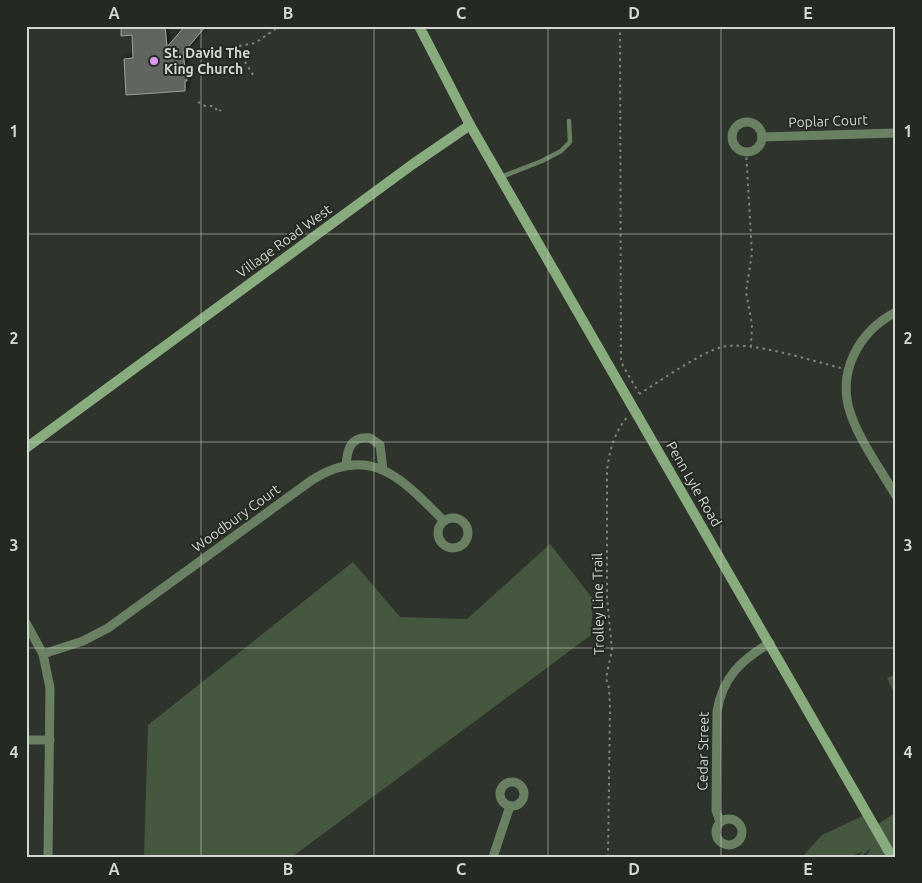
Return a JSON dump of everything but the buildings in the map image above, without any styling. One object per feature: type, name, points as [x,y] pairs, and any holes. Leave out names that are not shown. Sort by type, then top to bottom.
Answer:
[{"type":"street","points":[[418,26],[470,125]]},
{"type":"street","points":[[744,122],[753,123],[758,127],[762,137],[758,147],[746,151],[739,150],[733,141],[736,127],[744,122]]},
{"type":"street","name":"Penn Lyle Road","points":[[470,125],[770,642],[892,857]]},
{"type":"street","name":"Village Road West","points":[[26,448],[375,192],[470,125]]},
{"type":"street","name":"Poplar Court","points":[[762,137],[896,133]]},
{"type":"street","points":[[896,312],[874,326],[857,347],[849,370],[846,387],[851,415],[896,496]]},
{"type":"street","points":[[346,466],[349,447],[352,442],[364,437],[376,440],[380,445],[383,470]]},
{"type":"street","name":"Woodbury Court","points":[[43,654],[83,640],[108,628],[312,480],[333,469],[346,466],[365,466],[383,470],[404,482],[444,521]]},
{"type":"street","points":[[26,623],[43,654],[50,688],[48,857]]},
{"type":"street","name":"Cedar Street","points":[[720,822],[716,810],[717,711],[719,697],[730,674],[739,664],[770,642]]},
{"type":"street","points":[[26,740],[50,740]]},
{"type":"street","points":[[492,857],[510,806]]},
{"type":"lane","points":[[501,177],[561,151],[570,142],[569,121]]},
{"type":"path","points":[[254,75],[244,60],[239,46],[255,43],[280,26]]},
{"type":"path","points":[[620,26],[621,359],[637,394],[713,350],[732,346],[751,347],[849,370]]},
{"type":"path","points":[[198,102],[205,106],[214,106],[218,112],[221,110]]},
{"type":"path","points":[[746,151],[752,253],[746,301],[752,324],[751,347]]},
{"type":"path","name":"Trolley Line Trail","points":[[608,857],[610,708],[609,688],[606,678],[612,650],[607,597],[607,471],[609,455],[620,425],[629,415]]},
{"type":"green space","points":[[550,544],[593,599],[591,635],[292,857],[144,857],[148,725],[353,562],[400,617],[467,619]]},
{"type":"green space","points":[[896,674],[896,697],[887,678]]},
{"type":"green space","points":[[896,812],[896,857],[865,857],[871,849],[848,857],[802,857],[822,835],[869,813],[877,825]]},
{"type":"waterway","points":[[888,832],[896,825]]},
{"type":"waterway","points":[[859,857],[874,843]]},
{"type":"place","name":"St. David The King Church","points":[[154,61]]}]
